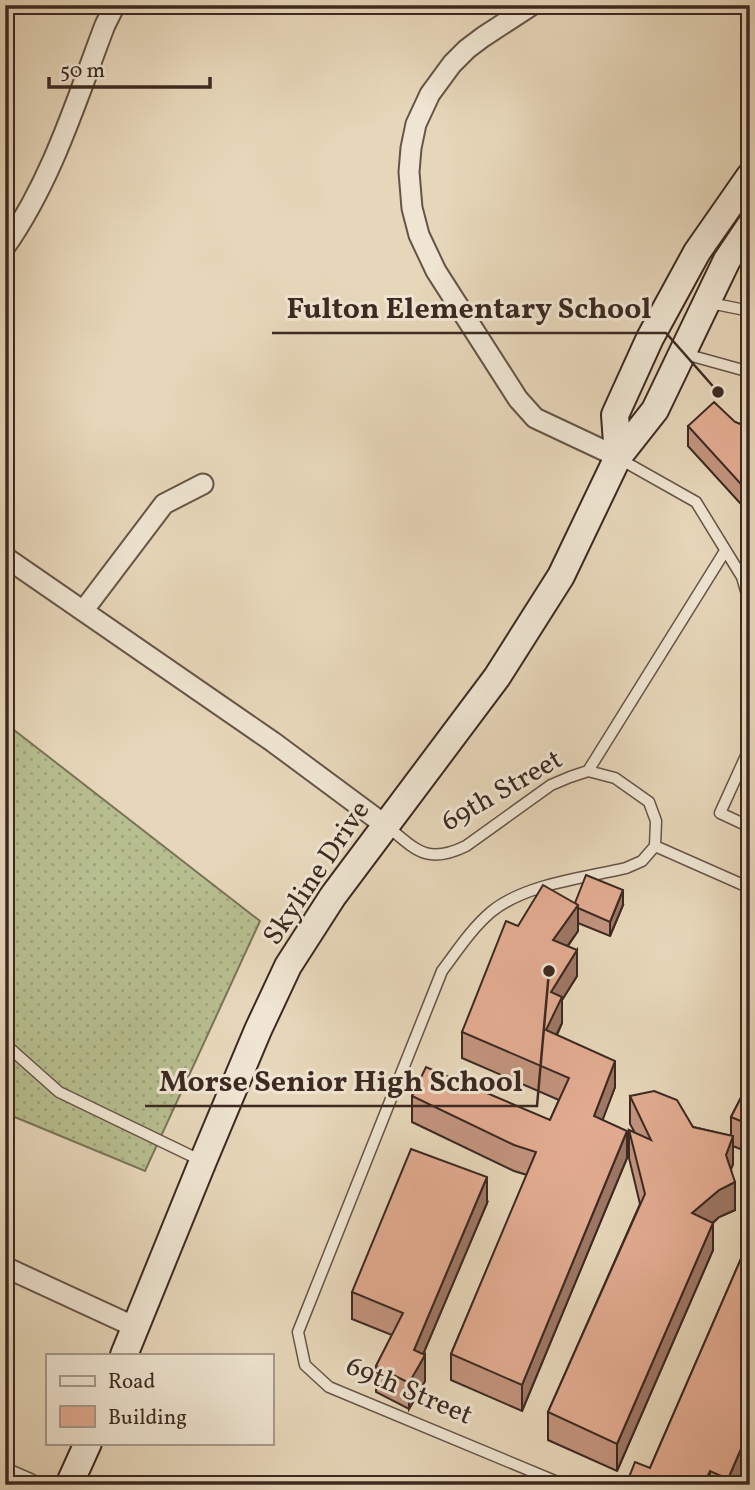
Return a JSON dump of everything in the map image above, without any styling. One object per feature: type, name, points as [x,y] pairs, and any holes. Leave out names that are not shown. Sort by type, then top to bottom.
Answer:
[{"type":"main road","name":"Skyline Drive","points":[[618,457],[615,415],[650,338],[697,252],[750,176]]},
{"type":"main road","name":"Skyline Drive","points":[[124,1354],[258,1030],[288,966],[333,896],[503,667],[561,576],[618,457],[655,410],[727,260],[750,226]]},
{"type":"main road","points":[[69,1485],[88,1444]]},
{"type":"street","points":[[5,247],[23,222],[53,161],[115,5]]},
{"type":"street","points":[[533,5],[467,49],[445,72],[430,94],[416,124],[411,148],[409,172],[412,208],[419,235],[436,271],[518,398],[535,418],[618,457]]},
{"type":"street","points":[[83,611],[164,504],[203,484]]},
{"type":"street","name":"69th Street","points":[[5,557],[273,742],[385,825]]},
{"type":"street","points":[[5,1267],[135,1327]]},
{"type":"street","points":[[5,1475],[28,1485]]},
{"type":"lane","points":[[706,302],[750,311]]},
{"type":"lane","points":[[681,352],[750,372]]},
{"type":"lane","points":[[618,457],[696,502],[742,577],[750,605]]},
{"type":"lane","points":[[588,771],[725,551]]},
{"type":"lane","points":[[750,747],[720,813],[750,827]]},
{"type":"lane","name":"69th Street","points":[[385,825],[425,854],[454,852],[551,785],[588,771],[615,778],[649,802],[656,821],[655,846],[642,861],[527,891],[491,911],[442,971],[298,1332],[305,1365],[329,1387],[555,1481],[558,1485]]},
{"type":"lane","points":[[655,846],[750,888]]},
{"type":"lane","points":[[5,1044],[59,1092],[203,1161]]},
{"type":"green space","points":[[5,723],[260,921],[145,1171],[5,1113]]},
{"type":"building","points":[[714,402],[735,422],[750,428],[750,494],[688,426]]},
{"type":"building","points":[[586,875],[623,890],[610,922],[578,908],[575,903]]},
{"type":"building","points":[[543,885],[578,905],[553,940],[577,950],[551,992],[562,997],[546,1030],[615,1061],[594,1116],[627,1131],[522,1385],[451,1354],[536,1152],[514,1145],[412,1096],[426,1067],[550,1120],[569,1078],[462,1032],[506,921],[518,926]]},
{"type":"building","points":[[750,1080],[750,1125],[731,1117]]},
{"type":"building","points":[[654,1091],[677,1100],[693,1127],[733,1136],[726,1155],[735,1182],[719,1190],[692,1213],[713,1223],[617,1444],[548,1412],[645,1194],[629,1130],[651,1140],[630,1096]]},
{"type":"building","points":[[411,1149],[487,1177],[414,1350],[425,1355],[409,1383],[376,1366],[403,1313],[352,1292]]},
{"type":"building","points":[[750,1238],[750,1428],[728,1479],[710,1471],[703,1485],[626,1485],[635,1462],[650,1468]]},
{"type":"place","name":"Fulton Elementary School","points":[[718,392]]},
{"type":"place","name":"Morse Senior High School","points":[[549,971]]}]
